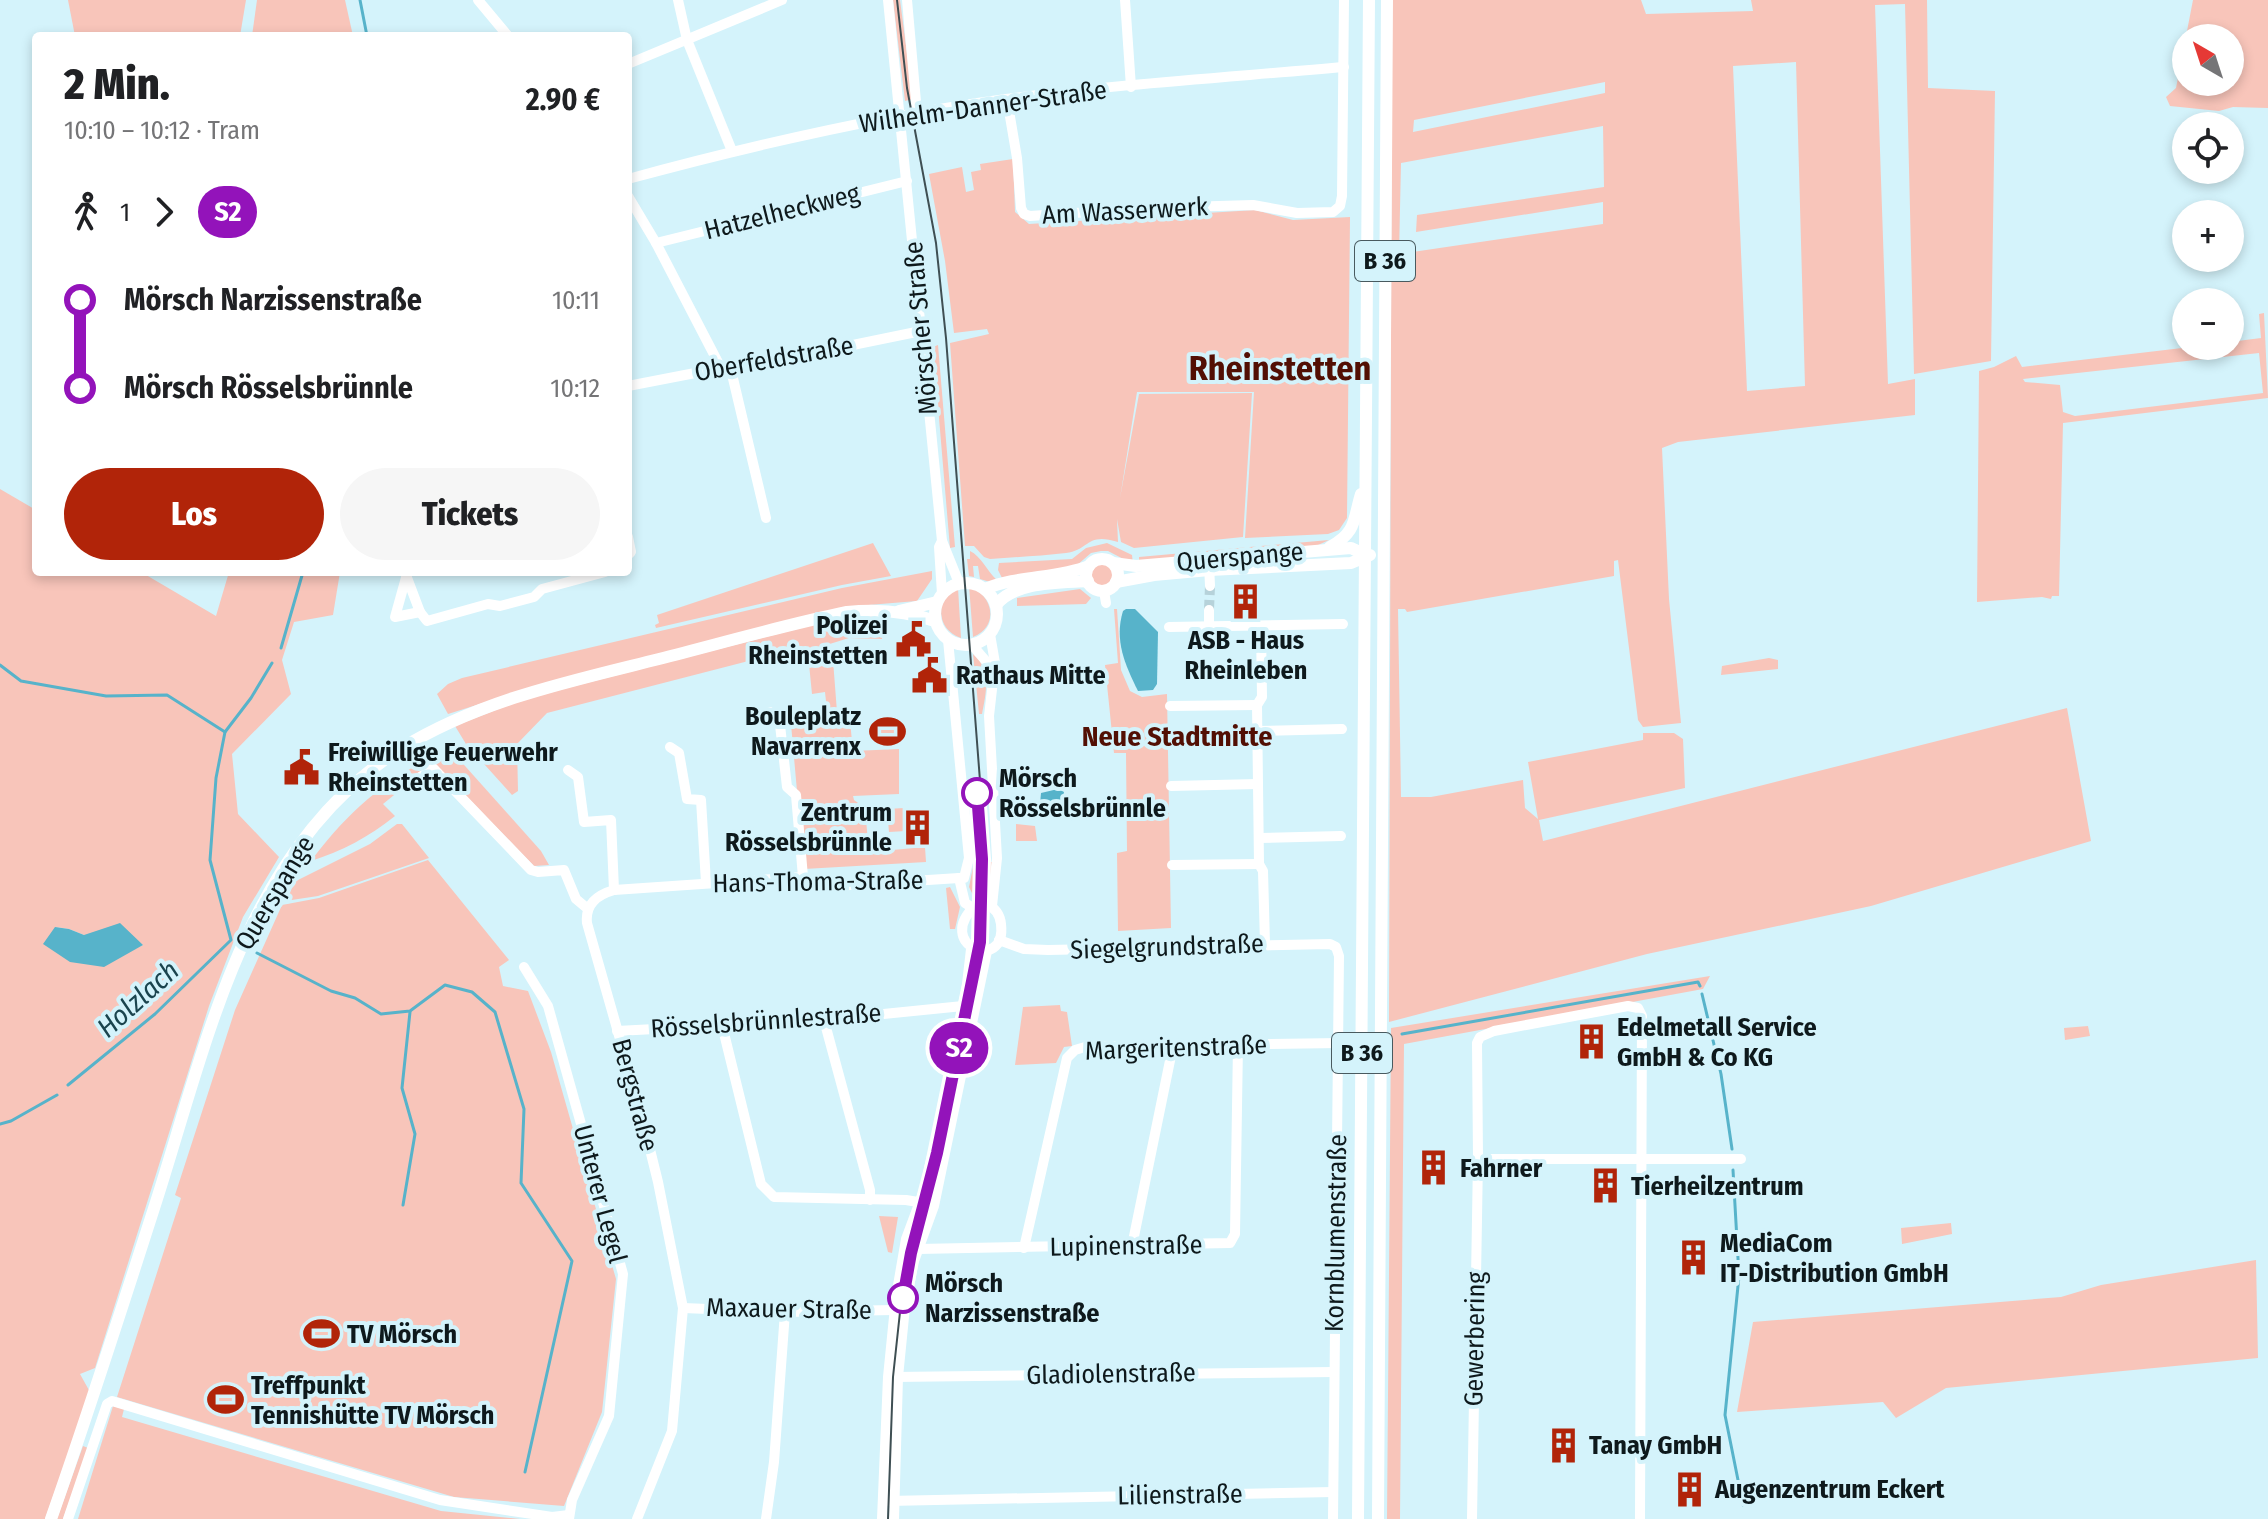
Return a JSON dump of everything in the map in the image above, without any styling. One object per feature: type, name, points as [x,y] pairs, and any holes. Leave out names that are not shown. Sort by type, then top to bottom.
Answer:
[{"type":"main road","name":"B 36","points":[[1358,1519],[1369,0]]},
{"type":"main road","name":"B 36","points":[[1378,1519],[1387,0]]},
{"type":"main road","points":[[1325,549],[1341,541],[1356,521],[1366,476]]},
{"type":"main road","name":"Querspange","points":[[1116,582],[1325,549],[1351,548],[1366,555],[1383,555]]},
{"type":"main road","name":"Querspange","points":[[1113,563],[1136,566],[1351,563],[1366,555]]},
{"type":"main road","points":[[985,589],[1013,579],[1069,572],[1103,559],[1113,563],[1118,573],[1116,582],[1105,597],[1088,581],[1089,566]]},
{"type":"main road","points":[[996,605],[1001,598],[1018,590],[1088,581]]},
{"type":"main road","points":[[899,611],[939,598],[959,583],[971,583],[985,589],[996,605],[996,622],[990,634],[972,645],[948,640],[935,621],[939,598]]},
{"type":"main road","name":"Querspange","points":[[51,1519],[102,1373],[215,1010],[255,918],[277,879],[302,842],[330,809],[360,779],[398,751],[449,722],[508,699],[822,618],[871,609],[899,611]]},
{"type":"main road","points":[[899,611],[935,621]]},
{"type":"street","points":[[478,0],[505,32]]},
{"type":"street","points":[[678,0],[687,40],[732,151]]},
{"type":"street","points":[[632,62],[768,3],[782,0]]},
{"type":"street","name":"Mörscher Straße","points":[[888,0],[942,541],[959,583]]},
{"type":"street","points":[[907,0],[917,113]]},
{"type":"street","points":[[1125,0],[1131,87]]},
{"type":"street","points":[[1344,0],[1344,67]]},
{"type":"street","name":"Wilhelm-Danner-Straße","points":[[632,178],[816,131],[917,113],[1007,99],[1344,67]]},
{"type":"street","name":"Am Wasserwerk","points":[[1007,99],[1024,214],[1253,205],[1277,211],[1326,214],[1340,206],[1344,67]]},
{"type":"street","name":"Hatzelheckweg","points":[[656,243],[907,181]]},
{"type":"street","points":[[632,203],[726,369],[766,518]]},
{"type":"street","name":"Oberfeldstraße","points":[[632,385],[921,331]]},
{"type":"street","name":"Mörscher Straße","points":[[939,598],[939,547],[942,541]]},
{"type":"street","points":[[1209,565],[1210,586]]},
{"type":"street","points":[[406,576],[395,617],[420,612]]},
{"type":"street","points":[[408,576],[420,612],[427,621],[488,604],[500,606],[534,597],[542,589],[593,576]]},
{"type":"street","points":[[1209,610],[1209,626]]},
{"type":"street","points":[[1169,627],[1343,624]]},
{"type":"street","points":[[1256,626],[1261,628],[1262,697],[1257,705],[1257,731],[1259,864],[1263,871],[1265,944]]},
{"type":"street","points":[[893,1377],[905,1307],[918,1249],[934,1206],[987,951],[999,940],[1000,917],[992,906],[997,858],[989,716],[995,660],[990,634]]},
{"type":"street","points":[[948,640],[969,858],[964,878],[959,878],[965,903],[973,908]]},
{"type":"street","points":[[972,645],[992,668]]},
{"type":"street","points":[[1170,706],[1257,705]]},
{"type":"street","points":[[770,712],[779,716],[787,787],[796,795],[803,877]]},
{"type":"street","points":[[1257,731],[1342,729]]},
{"type":"street","points":[[670,747],[679,753],[687,799],[701,800],[706,883]]},
{"type":"street","name":"Bergstraße","points":[[416,780],[433,768],[531,870],[564,870],[576,899],[588,909],[587,923],[658,1182],[683,1308],[672,1431],[637,1519]]},
{"type":"street","points":[[568,770],[578,777],[584,822],[611,820],[614,890],[596,898],[588,909]]},
{"type":"street","points":[[1171,786],[1258,784]]},
{"type":"street","points":[[1259,838],[1341,836]]},
{"type":"street","points":[[1172,865],[1259,864]]},
{"type":"street","name":"Hans-Thoma-Straße","points":[[614,890],[803,877],[835,886],[959,878]]},
{"type":"street","points":[[882,1519],[888,1501],[894,1310],[901,1256],[913,1215],[920,1203],[963,1006],[972,955],[963,932],[965,916],[982,904],[992,906]]},
{"type":"street","name":"Siegelgrundstraße","points":[[999,940],[1024,949],[1048,950],[1265,944],[1330,944],[1336,947]]},
{"type":"street","name":"Kornblumenstraße","points":[[1333,1519],[1340,1043],[1339,956],[1336,947]]},
{"type":"street","points":[[971,949],[987,951]]},
{"type":"street","name":"Unterer Legel","points":[[524,967],[548,1006],[623,1274],[609,1416],[572,1500],[569,1517]]},
{"type":"street","name":"Rösselsbrünnlestraße","points":[[617,1031],[824,1020],[963,1006]]},
{"type":"street","name":"Gewerbering","points":[[1472,1519],[1477,1055],[1480,1037],[1494,1031],[1628,1006],[1638,1008],[1642,1016],[1640,1519]]},
{"type":"street","points":[[824,1020],[870,1190],[870,1200]]},
{"type":"street","points":[[722,1025],[761,1184],[766,1192],[774,1197],[934,1206]]},
{"type":"street","name":"Margeritenstraße","points":[[1024,1248],[1067,1058],[1075,1050],[1085,1047],[1340,1043]]},
{"type":"street","name":"Lupinenstraße","points":[[918,1249],[1224,1245],[1234,1239],[1238,1044]]},
{"type":"street","points":[[1132,1246],[1173,1046]]},
{"type":"street","points":[[1478,1159],[1741,1159]]},
{"type":"street","name":"Maxauer Straße","points":[[683,1308],[785,1312],[894,1310]]},
{"type":"street","points":[[766,1519],[774,1462],[785,1312]]},
{"type":"street","name":"Gladiolenstraße","points":[[893,1377],[1334,1372]]},
{"type":"street","points":[[68,1519],[107,1404],[112,1401],[440,1500],[551,1518],[569,1517]]},
{"type":"street","name":"Lilienstraße","points":[[888,1501],[1333,1492]]},
{"type":"street","points":[[888,1501],[894,1519]]},
{"type":"shaded area","points":[[68,0],[246,0],[241,32],[74,32]]},
{"type":"shaded area","points":[[257,0],[345,0],[352,32],[253,32]]},
{"type":"shaded area","points":[[893,0],[900,0],[913,99],[905,101]]},
{"type":"shaded area","points":[[1392,0],[1641,0],[1646,14],[1753,11],[1751,0],[1927,0],[1928,88],[1995,91],[1991,361],[1914,374],[1905,4],[1875,5],[1888,384],[1915,379],[1915,415],[1678,442],[1662,448],[1669,599],[1681,723],[1643,727],[1638,720],[1618,560],[1614,561],[1614,576],[1407,612],[1398,609],[1401,797],[1431,797],[1523,780],[1525,808],[1538,819],[1528,762],[1643,740],[1643,733],[1674,733],[1683,739],[1685,788],[1539,820],[1543,841],[2067,708],[2091,841],[1871,906],[1647,954],[1389,1022]],"holes":[[[1796,62],[1805,386],[1747,391],[1733,66]],[[1605,82],[1605,93],[1413,132],[1414,120]],[[1603,126],[1604,187],[1417,215],[1416,232],[1603,202],[1603,224],[1399,254],[1401,163]]]},
{"type":"shaded area","points":[[2193,0],[2268,0],[2268,108],[2233,107],[2219,111],[2170,106],[2166,97],[2172,92],[2172,96],[2244,96],[2244,24],[2188,24]]},
{"type":"shaded area","points":[[1013,159],[1015,212],[1029,224],[1255,210],[1293,220],[1350,217],[1347,518],[1339,530],[1328,534],[1245,538],[1254,392],[1137,392],[1120,498],[1139,394],[1252,393],[1243,537],[1134,548],[1121,542],[1117,519],[1118,542],[1094,540],[1066,553],[990,559],[974,546],[965,546],[950,343],[989,334],[987,329],[954,333],[929,174],[962,167],[966,192],[974,190],[971,172],[981,170],[980,164]]},
{"type":"shaded area","points":[[2264,313],[2268,398],[2063,423],[2059,596],[2052,596],[2051,599],[1977,602],[1979,371],[2016,356],[2022,367],[2172,349],[2172,360],[2195,360],[2023,379],[2025,382],[2060,385],[2063,412],[2075,416],[2263,393],[2259,353],[2244,355],[2244,340],[2261,338],[2259,314]]},
{"type":"shaded area","points":[[938,345],[955,547],[950,548],[933,347]]},
{"type":"shaded area","points":[[0,489],[32,508],[32,576],[148,576],[216,616],[228,576],[339,576],[333,615],[294,622],[282,660],[291,694],[232,754],[238,814],[279,857],[243,917],[209,1006],[95,1368],[80,1374],[90,1392],[45,1519],[0,1519]],"holes":[[[56,927],[143,945],[130,951]]]},
{"type":"shaded area","points":[[1329,540],[1316,546],[1139,563],[1139,557]]},
{"type":"shaded area","points":[[873,543],[891,576],[656,628],[655,625],[659,623],[657,615]]},
{"type":"shaded area","points":[[1107,543],[1132,555],[1133,564],[1108,551],[1101,551],[1091,553],[1076,566],[1002,578],[998,570],[999,563],[1072,559],[1086,548]]},
{"type":"shaded area","points":[[970,551],[997,580],[990,582],[980,579],[978,566],[973,566],[974,577],[969,576],[967,559],[970,559]]},
{"type":"shaded area","points":[[1102,564],[1110,567],[1113,575],[1110,583],[1102,586],[1094,583],[1091,575],[1094,567]]},
{"type":"shaded area","points":[[932,571],[932,579],[917,601],[844,607],[563,678],[448,714],[437,694],[448,684],[462,678],[842,588]]},
{"type":"shaded area","points":[[969,586],[984,596],[990,611],[987,626],[973,637]]},
{"type":"shaded area","points":[[958,588],[961,638],[946,627],[941,611],[944,598]]},
{"type":"shaded area","points":[[1080,589],[1091,598],[1086,604],[1017,606],[1017,598]]},
{"type":"shaded area","points":[[1114,609],[1117,609],[1121,670],[1130,691],[1142,697],[1167,694],[1171,928],[1118,931],[1117,853],[1127,851],[1126,753],[1114,753],[1105,665],[1118,663]]},
{"type":"shaded area","points":[[877,615],[883,628],[882,639],[849,638],[820,647],[832,647],[837,712],[849,711],[853,751],[899,749],[899,794],[853,796],[865,808],[868,842],[860,853],[925,847],[926,862],[804,869],[791,724],[828,720],[825,692],[812,694],[809,664],[803,647],[547,713],[517,744],[518,791],[512,795],[466,744],[455,726],[524,699],[832,620]]},
{"type":"shaded area","points":[[973,654],[985,674],[982,714],[979,714]]},
{"type":"shaded area","points":[[1769,658],[1778,660],[1778,669],[1721,675],[1722,666]]},
{"type":"shaded area","name":"Bouleplatz Navarrenx","points":[[899,719],[901,740],[876,743],[874,721]]},
{"type":"shaded area","points":[[447,752],[383,804],[395,816],[355,843],[311,861],[339,827],[371,796],[407,771]]},
{"type":"shaded area","points":[[448,754],[457,757],[541,851],[549,865],[534,866],[435,764]]},
{"type":"shaded area","points":[[1014,772],[1029,772],[1031,788],[1014,790]]},
{"type":"shaded area","points":[[904,808],[906,831],[889,832],[887,809]]},
{"type":"shaded area","points":[[397,824],[402,824],[429,858],[318,896],[285,901],[296,881],[370,844]]},
{"type":"shaded area","points":[[1016,824],[1035,826],[1037,841],[1016,841]]},
{"type":"shaded area","points":[[428,860],[509,960],[499,967],[503,986],[528,991],[551,1052],[616,1279],[602,1412],[564,1506],[454,1497],[117,1397],[181,1198],[175,1195],[235,1010],[282,905],[319,898]]},
{"type":"shaded area","points":[[974,862],[992,862],[988,893],[981,900],[974,897],[969,887]]},
{"type":"shaded area","points":[[950,887],[960,907],[955,929],[950,929],[946,888]]},
{"type":"shaded area","points":[[1710,976],[1703,989],[1404,1044],[1400,1519],[1387,1519],[1391,1028]]},
{"type":"shaded area","points":[[1060,1005],[1061,1011],[1067,1012],[1072,1046],[1064,1047],[1056,1063],[1015,1065],[1023,1007]]},
{"type":"shaded area","points":[[2088,1026],[2090,1036],[2065,1040],[2064,1028]]},
{"type":"shaded area","points":[[879,1216],[898,1217],[892,1253],[888,1252]]},
{"type":"shaded area","points":[[1951,1223],[1952,1234],[1902,1244],[1901,1228]]},
{"type":"shaded area","points":[[2256,1260],[2258,1358],[1946,1388],[1896,1418],[1883,1402],[1737,1412],[1753,1322],[2061,1297],[2101,1285]]},
{"type":"shaded area","points":[[113,1406],[124,1409],[122,1417],[441,1511],[520,1519],[78,1519]]},
{"type":"shaded area","points":[[83,1446],[88,1448],[63,1519],[57,1519]]},
{"type":"water","points":[[1126,609],[1135,609],[1158,632],[1157,684],[1153,690],[1138,691],[1125,662],[1120,632]]},
{"type":"water","points":[[1058,789],[1064,792],[1059,819],[1039,816],[1041,793]]},
{"type":"water","points":[[120,923],[143,945],[104,967],[70,962],[43,944],[55,927],[84,935]]},
{"type":"waterway","points":[[360,0],[366,32]]},
{"type":"waterway","points":[[281,648],[302,576]]},
{"type":"waterway","points":[[68,1085],[155,1014],[231,940],[210,860],[216,778],[225,732],[272,663]]},
{"type":"waterway","points":[[0,665],[21,681],[106,696],[167,695],[225,732]]},
{"type":"waterway","points":[[257,953],[331,991],[355,998],[381,1014],[410,1011],[445,985],[472,992],[495,1012],[524,1109],[521,1183],[572,1261],[525,1472]]},
{"type":"waterway","points":[[1402,1034],[1698,982],[1700,986]]},
{"type":"waterway","points":[[1702,994],[1721,1074],[1732,1149]]},
{"type":"waterway","points":[[403,1205],[415,1134],[402,1088],[410,1012]]},
{"type":"waterway","name":"Holzlach","points":[[0,1124],[57,1095]]},
{"type":"waterway","points":[[1733,1170],[1739,1276],[1725,1415],[1743,1505]]},
{"type":"tunnel","points":[[1209,610],[1210,586]]},
{"type":"tram line","points":[[888,1519],[893,1377],[900,1312],[977,962],[985,904],[986,859],[946,338],[936,243],[907,88],[897,0]]},
{"type":"tram line","name":"S2","points":[[903,1298],[911,1253],[937,1153],[980,942],[982,859],[977,793]]},
{"type":"place","name":"ASB - Haus Rheinleben","points":[[1246,601]]},
{"type":"place","name":"Polizei Rheinstetten","points":[[914,640]]},
{"type":"place","name":"Rathaus Mitte","points":[[930,675]]},
{"type":"place","name":"Bouleplatz Navarrenx","points":[[887,731]]},
{"type":"place","name":"Freiwillige Feuerwehr Rheinstetten","points":[[302,767]]},
{"type":"place","name":"Mörsch Rösselsbrünnle","points":[[977,793]]},
{"type":"place","name":"Zentrum Rösselsbrünnle","points":[[918,827]]},
{"type":"place","name":"Edelmetall Service GmbH & Co KG","points":[[1591,1042]]},
{"type":"place","name":"Fahrner","points":[[1434,1168]]},
{"type":"place","name":"Tierheilzentrum","points":[[1605,1186]]},
{"type":"place","name":"MediaCom IT-Distribution GmbH","points":[[1694,1258]]},
{"type":"place","name":"Mörsch Narzissenstraße","points":[[903,1298]]},
{"type":"place","name":"TV Mörsch","points":[[321,1334]]},
{"type":"place","name":"Treffpunkt Tennishütte TV Mörsch","points":[[225,1400]]},
{"type":"place","name":"Tanay GmbH","points":[[1563,1445]]},
{"type":"place","name":"Augenzentrum Eckert","points":[[1689,1489]]},
{"type":"district","name":"Rheinstetten","points":[[1280,368]]},
{"type":"district","name":"Neue Stadtmitte","points":[[1177,736]]}]
